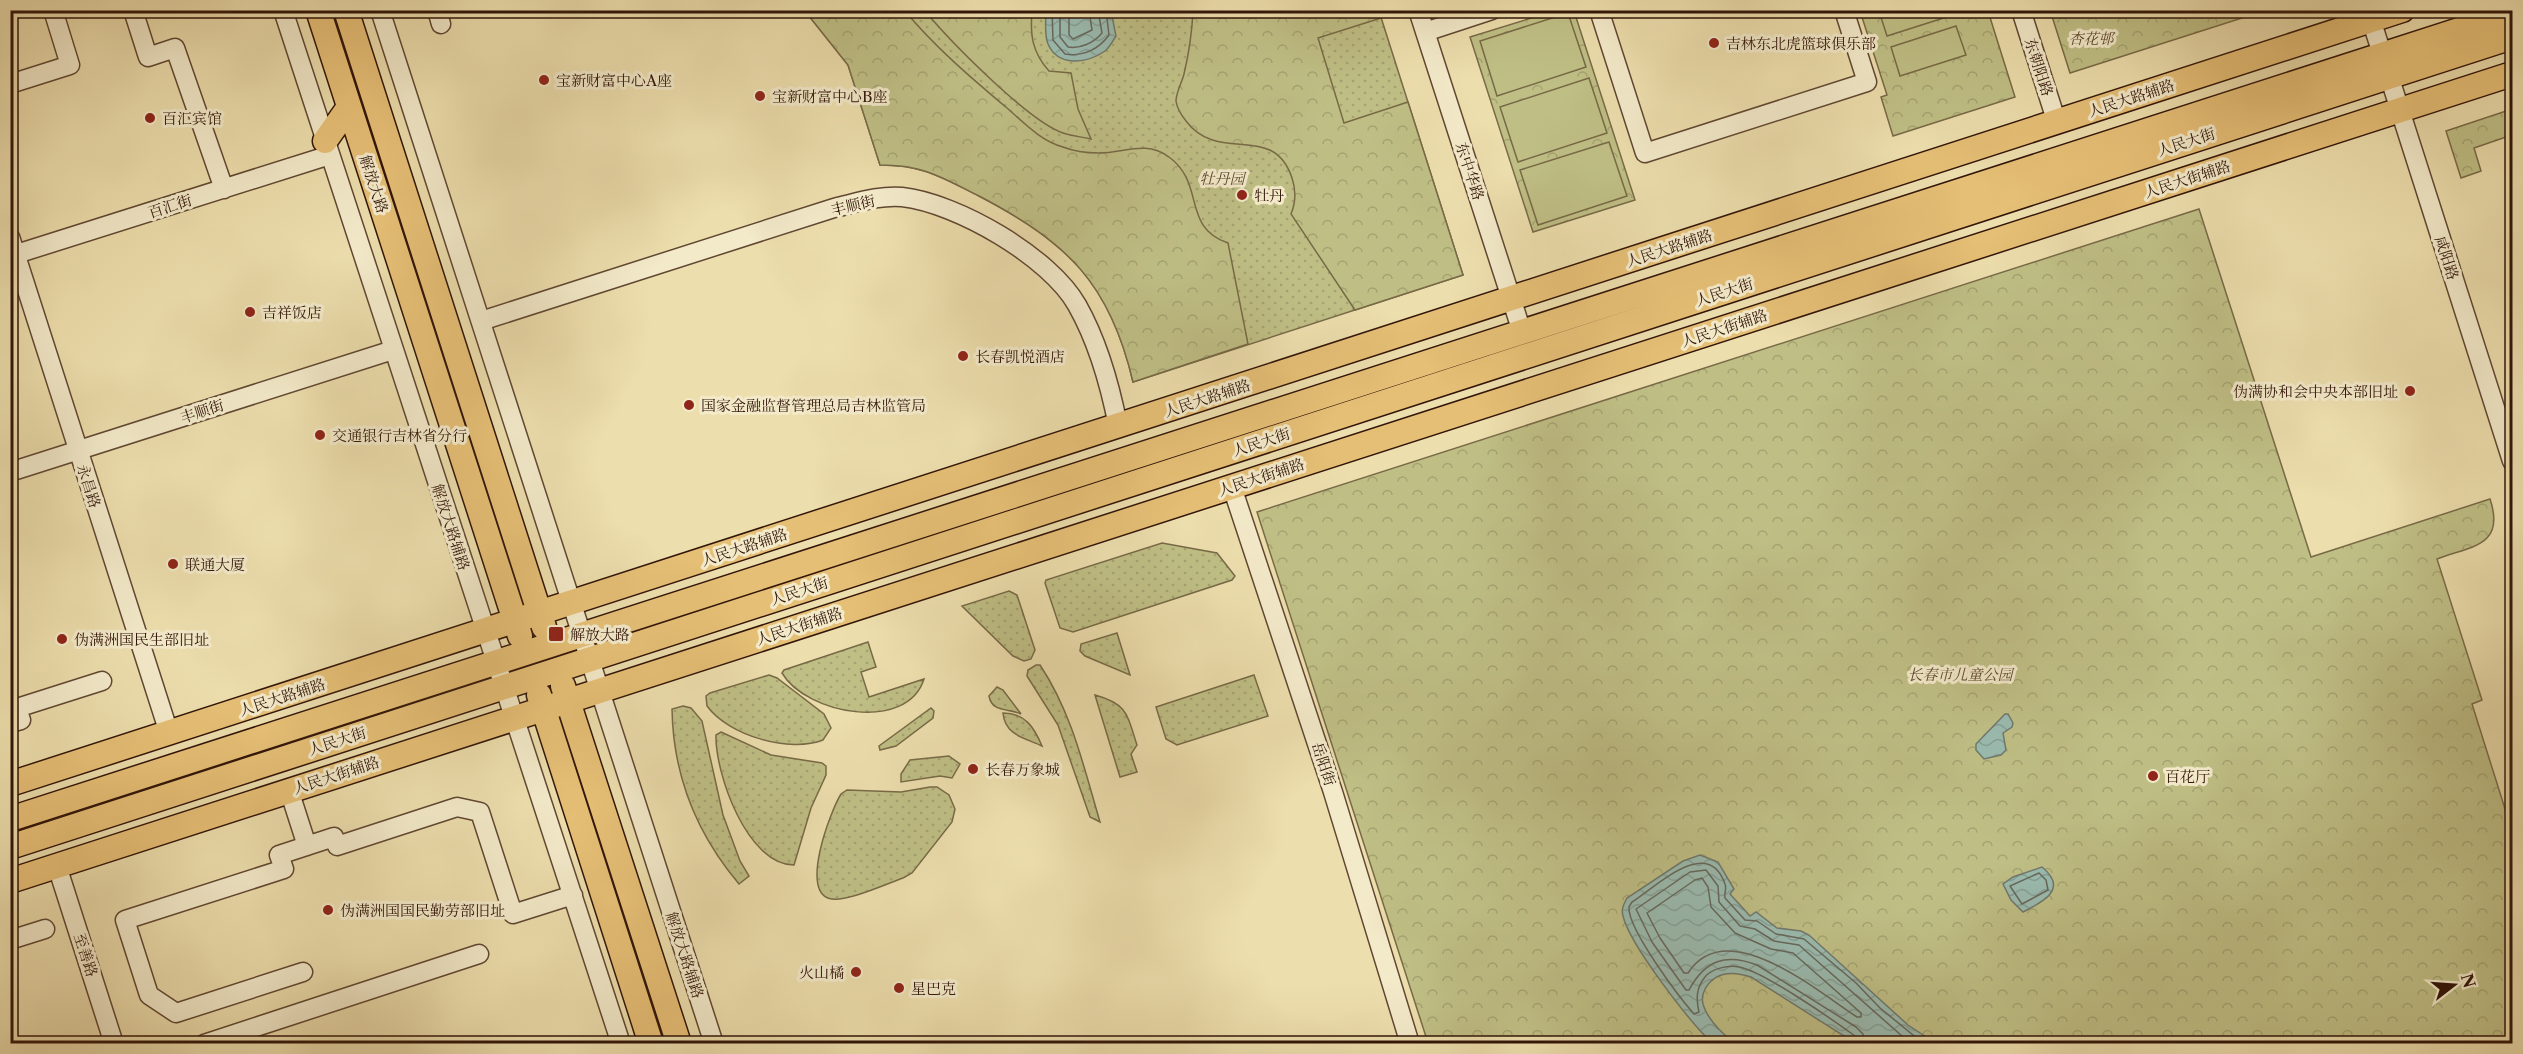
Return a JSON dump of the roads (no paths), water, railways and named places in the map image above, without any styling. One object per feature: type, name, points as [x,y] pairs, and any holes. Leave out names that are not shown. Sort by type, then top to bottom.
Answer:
[{"type":"main road","name":"解放大路","points":[[318,10],[651,1044]]},
{"type":"main road","name":"解放大路","points":[[346,10],[679,1044]]},
{"type":"main road","name":"人民大路辅路","points":[[10,784],[2057,123],[2369,16],[2402,10]]},
{"type":"main road","name":"人民大街","points":[[10,846],[504,687],[2386,66],[2512,13]]},
{"type":"main road","name":"人民大街","points":[[10,819],[1522,332],[2386,66],[2512,37]]},
{"type":"main road","name":"人民大街辅路","points":[[10,881],[2512,74]]},
{"type":"main road","points":[[328,148],[349,107]]},
{"type":"street","points":[[10,84],[70,65],[53,10]]},
{"type":"street","points":[[133,10],[148,57],[175,48],[224,189]]},
{"type":"street","name":"解放大路辅路","points":[[283,10],[621,1044]]},
{"type":"street","name":"解放大路辅路","points":[[381,10],[714,1044]]},
{"type":"street","name":"东中华路","points":[[1418,10],[1522,332]]},
{"type":"street","points":[[1425,32],[1492,10]]},
{"type":"street","points":[[1599,10],[1645,153],[1867,82],[1844,10]]},
{"type":"street","name":"东朝阳路","points":[[2020,10],[2057,123]]},
{"type":"street","name":"咸阳路","points":[[2369,16],[2512,461]]},
{"type":"street","name":"百汇街","points":[[13,249],[224,189],[328,148]]},
{"type":"street","name":"丰顺街","points":[[481,321],[834,208],[871,199],[899,197],[925,201],[992,230],[1057,278],[1076,303],[1089,329],[1102,361],[1118,426]]},
{"type":"street","name":"永昌路","points":[[13,249],[169,733]]},
{"type":"street","name":"丰顺街","points":[[10,472],[393,350]]},
{"type":"street","name":"岳阳街","points":[[1232,487],[1333,792],[1410,1044]]},
{"type":"street","points":[[10,723],[21,720],[17,708],[102,681]]},
{"type":"street","points":[[289,790],[307,846]]},
{"type":"street","points":[[303,972],[176,1013],[149,995],[125,920],[284,869],[279,855],[334,837],[337,846],[457,807],[480,812],[513,914],[573,895]]},
{"type":"street","name":"至善路","points":[[57,866],[114,1044]]},
{"type":"street","points":[[10,940],[45,929]]},
{"type":"street","points":[[204,1044],[237,1039],[479,954]]},
{"type":"water","points":[[1046,11],[1111,11],[1116,36],[1106,50],[1098,55],[1081,61],[1065,60],[1058,57],[1048,44]]},
{"type":"water","points":[[2005,714],[2008,714],[2013,723],[2012,727],[2003,733],[2006,750],[2001,755],[1984,759],[1976,750],[1976,744]]},
{"type":"water","points":[[1700,855],[1718,862],[1734,889],[1730,894],[1750,916],[1756,912],[1777,928],[1801,931],[1809,935],[1908,1025],[1935,1043],[1855,1043],[1751,977],[1731,973],[1714,979],[1703,993],[1703,1004],[1709,1017],[1734,1043],[1712,1043],[1689,1018],[1648,963],[1628,929],[1622,913],[1627,898],[1683,861]]},
{"type":"water","points":[[2042,867],[2050,875],[2053,888],[2045,899],[2023,912],[2011,900],[2003,884],[2013,877]]},
{"type":"place","name":"吉林东北虎篮球俱乐部","points":[[1714,43]]},
{"type":"place","name":"宝新财富中心A座","points":[[544,80]]},
{"type":"place","name":"宝新财富中心B座","points":[[760,96]]},
{"type":"place","name":"百汇宾馆","points":[[150,118]]},
{"type":"place","name":"牡丹","points":[[1242,195]]},
{"type":"place","name":"吉祥饭店","points":[[250,312]]},
{"type":"place","name":"长春凯悦酒店","points":[[963,356]]},
{"type":"place","name":"伪满协和会中央本部旧址","points":[[2410,391]]},
{"type":"place","name":"国家金融监督管理总局吉林监管局","points":[[689,405]]},
{"type":"place","name":"交通银行吉林省分行","points":[[320,435]]},
{"type":"place","name":"联通大厦","points":[[173,564]]},
{"type":"place","name":"解放大路","points":[[556,634]]},
{"type":"place","name":"伪满洲国民生部旧址","points":[[62,639]]},
{"type":"place","name":"长春万象城","points":[[973,769]]},
{"type":"place","name":"百花厅","points":[[2153,776]]},
{"type":"place","name":"伪满洲国国民勤劳部旧址","points":[[328,910]]},
{"type":"place","name":"火山橘","points":[[856,972]]},
{"type":"place","name":"星巴克","points":[[899,988]]},
{"type":"park label","name":"杏花邨","points":[[2091,38]]},
{"type":"park label","name":"牡丹园","points":[[1222,178]]},
{"type":"park label","name":"长春市儿童公园","points":[[1960,674]]}]
